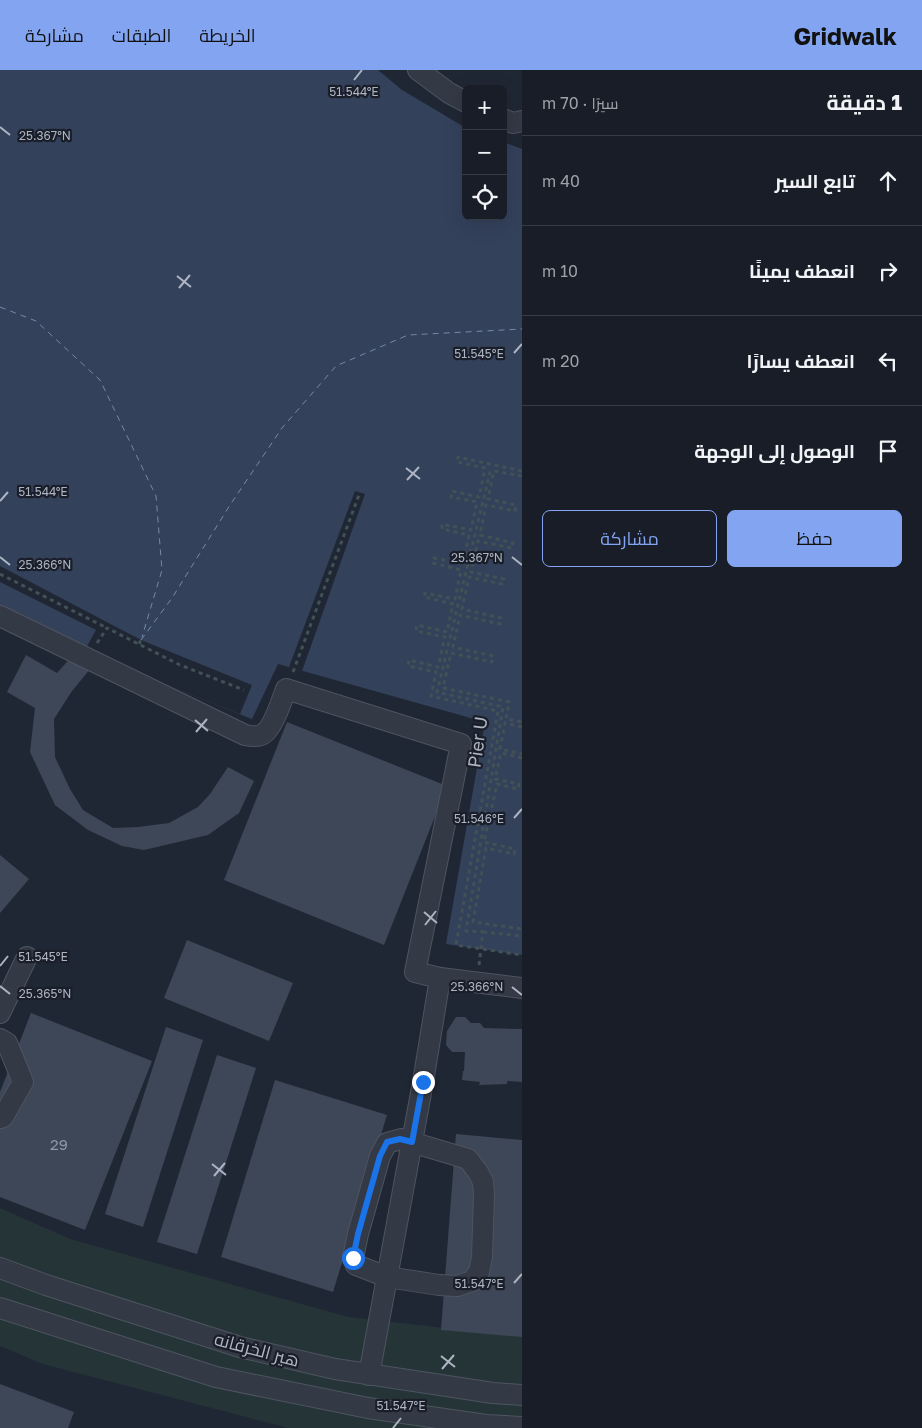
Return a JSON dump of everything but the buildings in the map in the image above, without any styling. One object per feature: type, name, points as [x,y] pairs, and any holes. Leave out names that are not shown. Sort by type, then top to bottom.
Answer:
[{"type":"street","points":[[418,70],[448,93],[462,100]]},
{"type":"street","points":[[507,121],[513,123],[522,121]]},
{"type":"street","points":[[0,616],[245,735],[262,735],[270,728],[286,689],[461,744],[415,972],[440,978],[522,988]]},
{"type":"street","points":[[0,1014],[28,957]]},
{"type":"street","points":[[369,1375],[423,1082],[440,978]]},
{"type":"street","points":[[0,1039],[7,1043],[23,1082],[4,1117],[0,1118]]},
{"type":"street","points":[[400,1139],[412,1142],[468,1159],[483,1182],[482,1258],[479,1272],[472,1280],[458,1286],[387,1277],[356,1265],[353,1258],[380,1156],[387,1142],[400,1139]]},
{"type":"street","name":"هير الخرقانه","points":[[0,1268],[46,1285],[240,1347],[369,1375],[493,1393],[522,1395]]},
{"type":"street","name":"هير الخرقانه","points":[[0,1308],[216,1377],[368,1408],[486,1426],[522,1427]]},
{"type":"path","name":"Pier U","points":[[522,471],[458,457],[457,462],[485,468],[479,497],[452,491],[451,497],[477,502],[471,530],[442,524],[442,530],[469,535],[463,564],[434,558],[433,563],[461,570],[454,599],[425,592],[424,597],[453,604],[446,632],[417,626],[416,631],[444,637],[438,666],[409,660],[408,666],[436,672],[431,696],[498,711],[456,945],[522,955]]},
{"type":"path","points":[[490,468],[437,692],[503,707],[466,931],[522,936]]},
{"type":"path","name":"Pier U","points":[[522,476],[494,471],[488,499],[516,505],[515,511],[486,505],[480,535],[513,542],[512,548],[478,541],[471,572],[504,579],[502,584],[469,577],[462,609],[501,618],[500,624],[460,615],[453,647],[493,656],[492,662],[451,653],[443,688],[509,702],[506,718],[522,722]]},
{"type":"path","points":[[286,689],[359,495]]},
{"type":"path","points":[[0,574],[180,666],[244,690]]},
{"type":"path","points":[[87,658],[107,628]]},
{"type":"path","points":[[139,644],[141,640]]},
{"type":"path","name":"Pier U","points":[[522,727],[506,724],[500,749],[522,754]]},
{"type":"path","name":"Pier U","points":[[522,758],[501,753],[495,779],[519,784],[518,789],[497,784],[484,842],[515,849],[514,854],[486,848],[473,922],[522,930]]},
{"type":"path","points":[[481,949],[483,932]]},
{"type":"shaded area","points":[[0,1208],[70,1239],[348,1317],[522,1337],[522,1428],[289,1428],[43,1364],[0,1346]]},
{"type":"water","points":[[0,70],[378,70],[402,90],[462,126],[462,220],[507,220],[507,143],[522,149],[522,955],[446,944],[485,722],[278,664],[252,719],[134,672],[0,606]]},
{"type":"pier","points":[[355,491],[365,494],[302,671],[289,667]]},
{"type":"pier","points":[[0,566],[141,640],[252,685],[240,714],[134,672],[86,648],[96,630],[0,582]]},
{"type":"ferry route","points":[[0,307],[36,321],[100,380],[156,496],[162,570],[142,637]]},
{"type":"ferry route","points":[[141,640],[172,598],[230,505],[282,428],[336,366],[408,335],[522,329]]},
{"type":"route","points":[[353,1258],[380,1156],[387,1142],[400,1139],[412,1142],[423,1082]]}]
